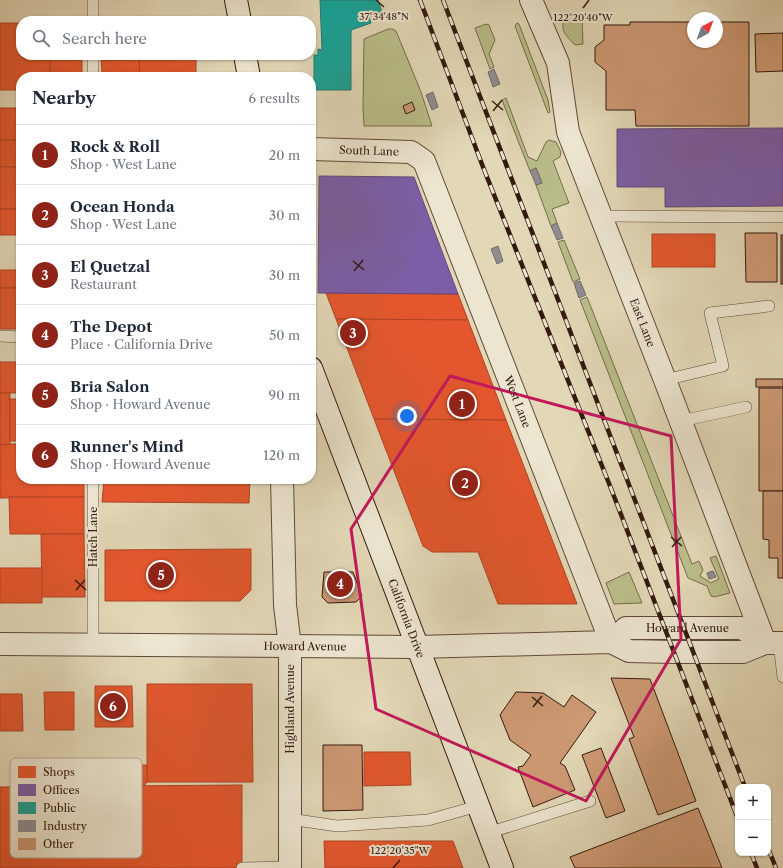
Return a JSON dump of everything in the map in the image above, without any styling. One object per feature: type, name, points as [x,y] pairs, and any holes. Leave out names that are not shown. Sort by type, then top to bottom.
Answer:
[{"type":"street","points":[[236,0],[239,16]]},
{"type":"street","name":"East Lane","points":[[531,0],[558,63],[568,132],[681,421],[776,643]]},
{"type":"street","points":[[247,60],[248,72]]},
{"type":"street","name":"South Lane","points":[[316,149],[411,152],[424,161]]},
{"type":"street","name":"West Lane","points":[[424,161],[611,642]]},
{"type":"street","name":"California Drive","points":[[316,381],[502,868]]},
{"type":"street","name":"Highland Avenue","points":[[282,484],[282,534],[285,605],[290,647],[290,868]]},
{"type":"street","name":"Howard Avenue","points":[[0,644],[417,647],[611,642],[626,628],[684,627],[742,628],[776,643]]},
{"type":"lane","points":[[93,0],[93,16]]},
{"type":"lane","points":[[93,60],[93,72]]},
{"type":"lane","points":[[602,216],[782,217]]},
{"type":"lane","points":[[665,380],[723,366],[710,313],[769,306]]},
{"type":"lane","points":[[0,336],[16,337]]},
{"type":"lane","points":[[681,421],[746,407]]},
{"type":"lane","name":"Hatch Lane","points":[[93,484],[93,644]]},
{"type":"lane","points":[[776,643],[783,677]]},
{"type":"lane","points":[[488,833],[590,801]]},
{"type":"lane","points":[[290,819],[337,826],[428,820],[478,806]]},
{"type":"lane","points":[[242,868],[290,868]]},
{"type":"highlighted area","points":[[450,376],[671,436],[681,639],[586,801],[376,709],[351,529]]},
{"type":"green space","points":[[565,16],[582,17],[583,44],[575,45],[564,32],[563,21]]},
{"type":"green space","points":[[517,23],[519,24],[548,100],[550,112],[548,113],[515,26]]},
{"type":"green space","points":[[486,24],[489,25],[495,40],[489,54],[494,67],[490,69],[475,28]]},
{"type":"green space","points":[[388,29],[393,29],[396,31],[421,92],[432,126],[364,126],[364,39]]},
{"type":"green space","points":[[506,98],[528,157],[537,161],[546,142],[549,140],[556,142],[561,152],[560,157],[553,161],[569,203],[552,209],[557,223],[551,226],[536,185],[542,183],[536,168],[530,171],[502,100]]},
{"type":"green space","points":[[564,240],[580,279],[573,282],[558,242]]},
{"type":"green space","points":[[587,297],[692,564],[699,561],[703,570],[700,576],[711,583],[719,579],[710,558],[716,556],[730,593],[714,597],[711,596],[707,586],[688,578],[580,300]]},
{"type":"green space","points":[[629,572],[642,603],[614,604],[606,583]]},
{"type":"building: Shops","points":[[0,23],[16,23],[16,60],[50,60],[50,72],[16,72],[16,90],[0,90]]},
{"type":"building: Shops","points":[[50,60],[82,60],[82,72],[50,72]]},
{"type":"building: Shops","points":[[101,60],[139,60],[140,72],[102,72]]},
{"type":"building: Shops","points":[[139,60],[196,60],[196,72],[140,72]]},
{"type":"building: Shops","points":[[0,108],[16,108],[16,140],[0,140]]},
{"type":"building: Shops","points":[[0,140],[16,140],[16,167],[0,167]]},
{"type":"building: Shops","points":[[0,167],[16,167],[16,209],[0,209]]},
{"type":"building: Shops","points":[[0,209],[16,209],[16,235],[0,235]]},
{"type":"building: Shops","points":[[652,234],[715,234],[715,267],[652,267]]},
{"type":"building: Shops","points":[[0,270],[16,270],[16,288],[0,288]]},
{"type":"building: Shops","points":[[0,288],[16,288],[16,329],[0,329]]},
{"type":"building: Shops","points":[[326,293],[458,294],[468,320],[336,319]]},
{"type":"building: Shops","points":[[336,319],[468,320],[506,420],[374,419]]},
{"type":"building: Shops","points":[[0,362],[16,362],[16,393],[0,393]]},
{"type":"building: Shops","points":[[0,393],[10,393],[10,444],[0,445]]},
{"type":"building: Shops","points":[[10,399],[16,399],[16,441],[10,441]]},
{"type":"building: Shops","points":[[374,419],[506,420],[577,604],[498,604],[478,552],[432,552],[423,546]]},
{"type":"building: Shops","points":[[16,444],[16,484],[84,484],[84,497],[0,498],[0,445]]},
{"type":"building: Shops","points":[[104,484],[250,484],[249,503],[102,502]]},
{"type":"building: Shops","points":[[9,497],[84,497],[84,534],[10,534]]},
{"type":"building: Shops","points":[[41,534],[84,534],[85,597],[42,597]]},
{"type":"building: Shops","points":[[251,549],[251,590],[240,601],[105,601],[105,550]]},
{"type":"building: Shops","points":[[0,568],[42,568],[42,603],[0,603]]},
{"type":"building: Shops","points":[[147,684],[252,684],[253,782],[147,782]]},
{"type":"building: Shops","points":[[95,686],[132,686],[133,727],[95,727]]},
{"type":"building: Shops","points":[[44,692],[74,692],[74,730],[45,730]]},
{"type":"building: Shops","points":[[0,694],[22,694],[23,731],[0,731]]},
{"type":"building: Shops","points":[[364,752],[410,752],[411,785],[364,786]]},
{"type":"building: Shops","points":[[142,765],[147,765],[147,782],[144,786],[142,786]]},
{"type":"building: Shops","points":[[242,785],[242,868],[0,868],[0,787],[10,787],[10,858],[142,858],[142,786]]},
{"type":"building: Shops","points":[[324,841],[453,841],[463,868],[325,868]]},
{"type":"building: Offices","points":[[783,128],[783,206],[665,207],[665,187],[617,187],[617,129]]},
{"type":"building: Offices","points":[[319,176],[414,177],[458,294],[318,293]]},
{"type":"building: Public","points":[[320,0],[378,0],[382,12],[369,17],[371,23],[351,30],[351,90],[316,90],[314,60],[316,60],[316,55],[318,55],[318,49],[322,50]]},
{"type":"building: Industry","points":[[494,69],[500,84],[493,87],[488,72]]},
{"type":"building: Industry","points":[[433,92],[438,107],[432,110],[426,95]]},
{"type":"building: Industry","points":[[536,168],[542,183],[536,185],[530,171]]},
{"type":"building: Industry","points":[[557,223],[563,238],[557,240],[551,226]]},
{"type":"building: Industry","points":[[498,246],[503,261],[497,264],[491,249]]},
{"type":"building: Industry","points":[[580,281],[586,295],[579,298],[574,283]]},
{"type":"building: Industry","points":[[713,571],[716,577],[709,579],[707,573]]},
{"type":"building: Other","points":[[630,22],[687,22],[687,48],[723,48],[723,22],[749,22],[749,126],[636,126],[635,110],[606,110],[606,71],[595,62],[595,47],[604,40],[604,25],[630,25]]},
{"type":"building: Other","points":[[783,33],[783,71],[756,72],[755,34]]},
{"type":"building: Other","points":[[412,102],[415,110],[406,114],[403,106]]},
{"type":"building: Other","points":[[745,233],[777,233],[777,282],[746,282]]},
{"type":"building: Other","points":[[781,235],[783,235],[783,284],[781,284]]},
{"type":"building: Other","points":[[756,379],[783,379],[783,387],[756,387]]},
{"type":"building: Other","points":[[759,388],[783,388],[783,491],[759,491]]},
{"type":"building: Other","points":[[763,491],[783,491],[783,578],[778,578],[778,558],[769,558],[769,540],[763,539]]},
{"type":"building: Other","points":[[324,572],[353,572],[362,596],[356,602],[328,603],[322,597]]},
{"type":"building: Other","points":[[611,678],[650,679],[696,801],[658,815],[629,739],[634,737]]},
{"type":"building: Other","points":[[516,692],[543,693],[564,707],[572,695],[596,712],[560,763],[565,766],[575,790],[533,807],[518,767],[523,766],[531,755],[510,740],[500,715]]},
{"type":"building: Other","points":[[323,745],[362,745],[363,810],[323,811]]},
{"type":"building: Other","points":[[601,748],[625,811],[606,818],[582,755]]},
{"type":"building: Other","points":[[698,808],[722,868],[575,868],[570,857]]},
{"type":"railway","points":[[420,0],[483,167],[612,491],[735,811]]},
{"type":"railway","points":[[443,0],[744,784]]},
{"type":"railway","points":[[752,856],[757,868]]},
{"type":"railway","points":[[771,856],[776,868]]},
{"type":"place","name":"El Quetzal","points":[[353,333]]},
{"type":"place","name":"Rock & Roll","points":[[462,404]]},
{"type":"place","name":"Ocean Honda","points":[[465,483]]},
{"type":"place","name":"Bria Salon","points":[[161,575]]},
{"type":"place","name":"The Depot","points":[[340,584]]},
{"type":"place","name":"Runner's Mind","points":[[113,706]]}]
